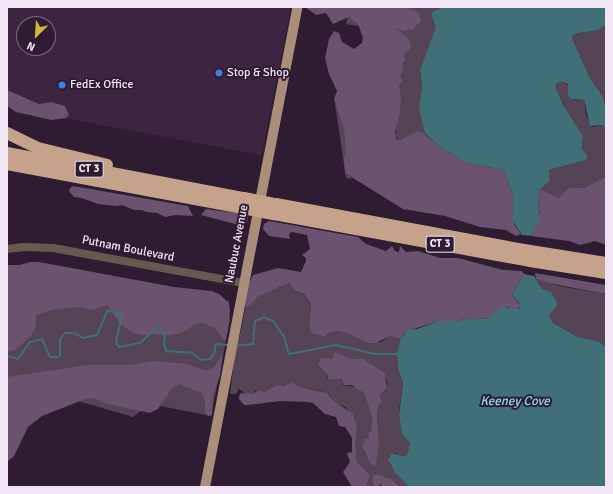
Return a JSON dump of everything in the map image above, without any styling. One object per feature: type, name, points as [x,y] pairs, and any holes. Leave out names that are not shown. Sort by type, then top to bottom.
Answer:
[{"type":"highway","points":[[7,133],[24,143],[38,148],[151,175],[171,184]]},
{"type":"highway","name":"CT 3","points":[[7,153],[171,184],[243,203]]},
{"type":"highway","name":"CT 3","points":[[7,164],[60,174],[243,203],[530,261],[606,272]]},
{"type":"highway","points":[[7,170],[42,176],[60,174]]},
{"type":"highway","name":"CT 3","points":[[275,209],[606,263]]},
{"type":"main road","name":"Naubuc Avenue","points":[[205,487],[231,344],[298,7]]},
{"type":"street","name":"Putnam Boulevard","points":[[7,249],[24,247],[53,248],[243,283]]},
{"type":"shaded area","points":[[9,7],[291,7],[262,155],[63,118],[65,106],[51,102],[39,104],[7,90],[7,18]]},
{"type":"shaded area","points":[[305,7],[406,7],[419,13],[421,22],[414,27],[413,31],[411,29],[404,31],[395,28],[408,38],[411,45],[409,50],[404,53],[405,60],[402,64],[403,67],[400,76],[403,81],[399,85],[401,98],[400,112],[395,133],[396,139],[399,140],[418,131],[427,136],[438,146],[466,163],[504,170],[513,196],[514,224],[521,234],[516,236],[506,230],[480,227],[445,216],[403,209],[345,173],[344,158],[346,153],[344,128],[334,99],[337,91],[329,74],[325,58],[329,39],[334,31],[339,33],[342,42],[354,49],[362,43],[363,38],[358,24],[349,17],[333,24],[326,13],[316,15]]},
{"type":"shaded area","points":[[343,7],[442,7],[439,8],[437,27],[420,71],[422,86],[419,109],[427,136],[416,132],[399,140],[395,136],[397,125],[363,119],[351,179],[346,178],[334,97],[354,101],[368,28],[346,24],[349,10]]},
{"type":"shaded area","points":[[606,25],[606,110],[600,92],[591,80],[572,38],[574,34],[598,30]]},
{"type":"shaded area","points":[[564,82],[569,86],[568,95],[575,100],[584,100],[586,115],[592,127],[603,125],[606,129],[606,177],[583,188],[570,188],[559,198],[540,189],[550,181],[549,170],[586,160],[588,157],[582,148],[583,136],[566,109],[556,88],[558,83]]},
{"type":"shaded area","points":[[7,90],[39,104],[51,102],[65,106],[69,115],[66,118],[51,120],[16,112],[7,106]]},
{"type":"shaded area","points":[[606,177],[606,245],[595,241],[580,245],[569,241],[531,236],[540,214],[538,205],[540,189],[559,198],[566,190],[570,188],[583,188]]},
{"type":"shaded area","points":[[73,186],[188,206],[193,216],[176,215],[165,217],[157,213],[134,210],[122,205],[117,206],[98,204],[82,198],[74,197],[69,191]]},
{"type":"shaded area","points":[[206,209],[248,215],[247,222],[235,224],[201,215]]},
{"type":"shaded area","points":[[269,221],[358,237],[366,244],[386,251],[392,246],[395,251],[399,252],[400,246],[406,252],[418,251],[440,258],[458,258],[503,270],[522,271],[524,274],[512,294],[521,307],[517,310],[507,307],[487,319],[479,318],[474,320],[466,318],[457,321],[438,321],[405,332],[400,339],[390,336],[376,343],[368,343],[347,333],[337,331],[328,333],[325,337],[312,333],[309,328],[311,304],[304,294],[295,291],[289,283],[257,297],[251,305],[245,307],[249,283],[253,275],[278,268],[301,272],[306,261],[306,258],[302,255],[310,249],[307,235],[292,232],[289,234],[290,239],[269,236],[263,229],[264,224]]},
{"type":"shaded area","points":[[39,262],[174,287],[211,291],[219,294],[228,302],[230,309],[228,330],[225,341],[215,328],[204,323],[196,324],[181,333],[165,336],[154,334],[141,335],[134,333],[120,324],[107,305],[92,310],[80,307],[55,309],[39,314],[36,316],[35,329],[31,336],[15,350],[7,352],[7,265],[19,265]]},
{"type":"shaded area","points":[[45,264],[229,301],[230,320],[211,416],[150,404],[133,417],[78,401],[7,429],[7,310]]},
{"type":"shaded area","points":[[535,273],[606,285],[606,294],[548,283],[536,279]]},
{"type":"shaded area","points":[[536,279],[559,286],[606,294],[606,346],[597,341],[578,337],[553,323],[549,315],[553,310],[556,300],[552,293],[542,289]]},
{"type":"shaded area","points":[[251,281],[278,288],[289,283],[296,292],[304,294],[311,305],[309,328],[313,333],[325,337],[328,333],[337,331],[347,333],[368,343],[381,342],[390,336],[400,339],[397,354],[398,369],[403,383],[399,410],[402,434],[410,443],[407,455],[402,456],[394,453],[389,463],[409,487],[401,487],[391,479],[377,474],[372,482],[374,487],[366,487],[370,475],[357,462],[355,452],[355,418],[345,407],[336,403],[324,392],[300,387],[291,382],[284,386],[277,385],[264,392],[256,390],[253,394],[246,394],[239,389],[236,394],[230,394],[235,350],[233,349],[239,339]],"holes":[[[327,373],[385,378],[387,382],[386,390],[380,395],[382,399],[379,404],[377,414],[379,442],[375,465],[369,462],[363,447],[373,430],[371,426],[373,421],[364,393],[357,387],[343,385],[341,379],[327,378]]]},
{"type":"shaded area","points":[[335,352],[351,359],[363,359],[386,374],[385,378],[387,388],[380,395],[382,401],[379,404],[377,414],[379,442],[376,464],[374,466],[369,462],[362,446],[365,439],[369,438],[368,434],[372,430],[371,426],[373,421],[364,393],[352,385],[344,385],[341,379],[328,379],[327,373],[318,365],[321,358],[332,359]]},
{"type":"shaded area","points":[[223,354],[220,376],[213,395],[212,415],[208,416],[205,413],[205,401],[202,393],[179,384],[172,388],[158,409],[150,413],[88,398],[42,416],[28,427],[14,456],[7,462],[7,377],[88,365],[131,365],[155,361],[187,364],[206,371],[214,367]]},
{"type":"shaded area","points":[[291,382],[300,387],[327,393],[334,401],[353,414],[357,428],[355,444],[357,462],[370,475],[366,487],[352,487],[343,472],[350,462],[347,453],[352,452],[352,438],[345,427],[339,426],[336,417],[325,414],[313,403],[308,402],[280,401],[244,405],[239,399],[241,393],[253,394],[258,390],[264,392],[277,385],[284,386]]},
{"type":"shaded area","points":[[377,474],[391,479],[401,487],[382,487],[381,484],[378,487],[374,487],[372,481],[374,475]]},
{"type":"water","points":[[442,7],[606,7],[606,25],[598,30],[574,34],[572,38],[591,80],[602,95],[606,110],[606,130],[603,125],[590,126],[584,100],[571,99],[568,95],[568,84],[564,82],[557,83],[556,88],[564,106],[583,136],[582,148],[588,157],[586,160],[549,170],[550,181],[540,189],[538,205],[540,217],[531,236],[522,235],[513,221],[513,196],[504,170],[466,163],[438,146],[425,133],[419,109],[422,86],[420,70],[436,27],[431,13]]},
{"type":"water","name":"Keeney Cove","points":[[524,274],[534,276],[542,289],[551,292],[556,300],[557,306],[549,315],[553,323],[578,337],[597,341],[606,346],[606,487],[409,487],[395,472],[388,460],[392,453],[402,456],[407,455],[410,443],[402,434],[399,414],[403,383],[398,369],[397,354],[400,339],[407,330],[417,329],[438,321],[457,321],[467,318],[474,320],[478,318],[487,319],[503,307],[520,309],[519,303],[512,294]]},
{"type":"waterway","points":[[7,356],[18,359],[30,342],[42,339],[50,357],[58,357],[60,355],[60,339],[65,333],[74,333],[84,338],[97,335],[107,311],[116,312],[122,316],[116,342],[119,347],[140,343],[157,327],[161,328],[165,334],[164,343],[166,351],[192,353],[201,360],[210,359],[214,354],[216,344],[228,345]]},
{"type":"waterway","points":[[235,346],[253,344],[255,321],[264,317],[273,321],[284,337],[289,354],[336,345],[375,354],[397,354]]},
{"type":"place","name":"Stop & Shop","points":[[219,73]]},
{"type":"place","name":"FedEx Office","points":[[62,85]]}]
